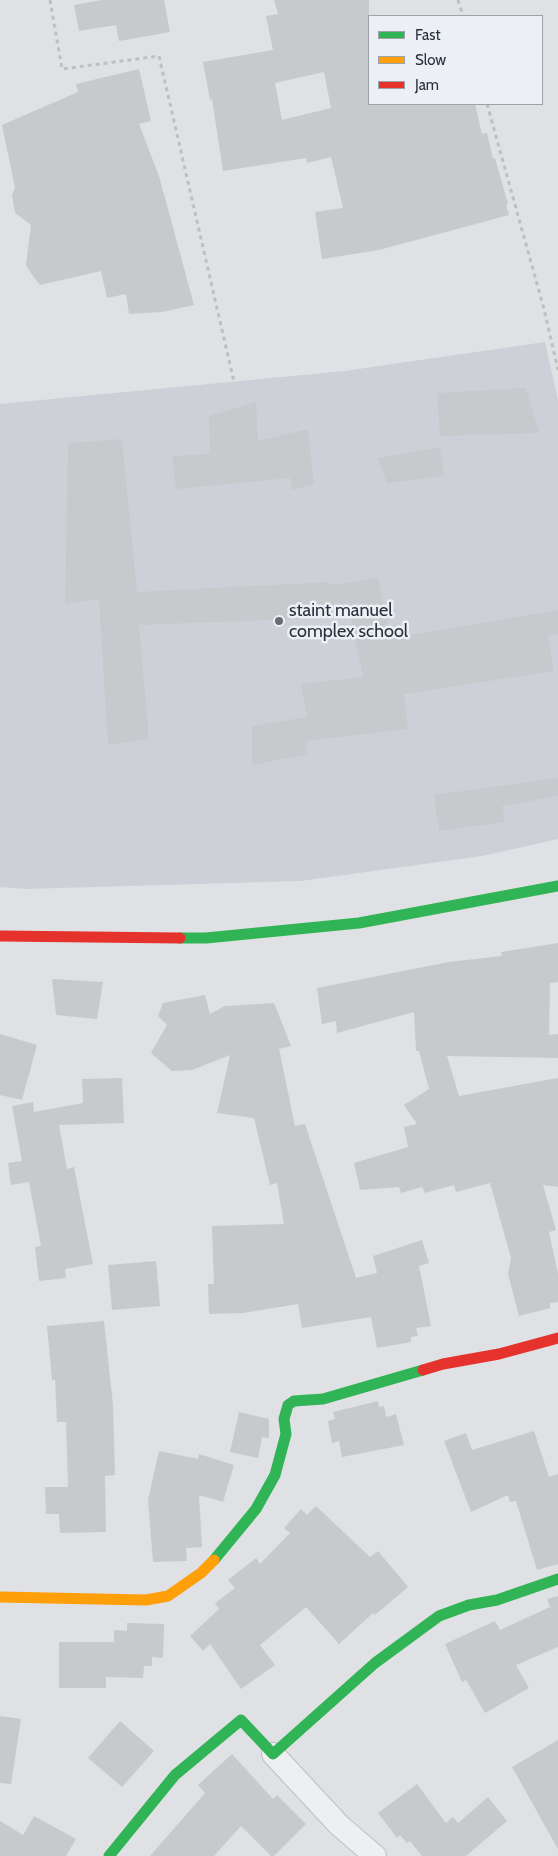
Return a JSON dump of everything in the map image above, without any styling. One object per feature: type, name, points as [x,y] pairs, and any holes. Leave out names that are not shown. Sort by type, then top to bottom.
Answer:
[{"type":"street","points":[[0,936],[206,938],[359,923],[558,886]]},
{"type":"street","points":[[0,1597],[146,1600],[168,1596],[201,1573],[220,1554],[256,1509],[275,1476],[286,1434],[285,1410],[294,1401],[323,1400],[383,1384],[443,1364],[500,1354],[558,1338]]},
{"type":"street","points":[[273,1754],[376,1663],[439,1616],[469,1605],[498,1600],[558,1579]]},
{"type":"street","points":[[109,1856],[175,1775],[241,1720],[339,1825],[375,1856]]},
{"type":"path","points":[[50,0],[62,69],[158,56],[234,382]]},
{"type":"path","points":[[458,0],[463,15]]},
{"type":"path","points":[[487,105],[544,309],[558,370]]},
{"type":"shaded area","name":"staint manuel complex school","points":[[545,342],[558,400],[558,839],[482,856],[301,881],[25,889],[0,887],[0,404],[344,371]]},
{"type":"building","points":[[102,0],[164,0],[170,32],[119,41],[116,25],[79,31],[74,5]]},
{"type":"building","points":[[274,0],[369,0],[368,105],[475,105],[482,134],[487,133],[493,159],[495,158],[508,204],[506,205],[509,215],[379,250],[322,259],[315,212],[343,208],[331,157],[307,163],[306,158],[223,171],[212,99],[210,100],[203,62],[273,50],[266,16],[278,14]],"holes":[[[324,72],[331,108],[282,120],[275,83]]]},
{"type":"building","points":[[139,69],[151,121],[139,124],[159,176],[194,305],[162,312],[129,314],[126,294],[107,298],[101,271],[40,285],[30,272],[26,265],[31,225],[15,213],[12,195],[15,188],[2,125],[78,92],[76,84]]},
{"type":"building","points":[[526,388],[539,433],[440,436],[437,393]]},
{"type":"building","points":[[256,402],[258,441],[308,429],[314,484],[292,490],[290,478],[176,489],[172,456],[210,454],[209,416]]},
{"type":"building","points":[[122,439],[137,592],[329,582],[330,585],[378,578],[391,638],[558,610],[558,634],[548,636],[554,671],[404,694],[408,729],[305,741],[308,754],[252,765],[252,726],[307,717],[301,684],[363,677],[351,617],[139,625],[149,739],[108,745],[99,599],[65,604],[68,443]]},
{"type":"building","points":[[440,447],[444,476],[387,483],[378,458]]},
{"type":"building","points":[[558,778],[558,796],[502,806],[505,822],[439,831],[434,795]]},
{"type":"building","points":[[558,943],[558,982],[550,983],[549,1035],[558,1034],[558,1058],[447,1056],[459,1096],[558,1078],[558,1187],[543,1185],[556,1230],[549,1232],[558,1274],[558,1302],[550,1303],[550,1308],[519,1316],[508,1274],[511,1258],[490,1183],[456,1192],[454,1185],[425,1193],[422,1187],[401,1193],[399,1187],[360,1190],[354,1163],[408,1147],[404,1127],[417,1124],[404,1105],[429,1089],[419,1051],[416,1051],[414,1012],[337,1033],[336,1021],[322,1024],[317,988],[449,962],[502,956],[501,952]]},
{"type":"building","points":[[52,979],[103,982],[97,1019],[56,1015]]},
{"type":"building","points":[[205,995],[210,1014],[225,1006],[274,1003],[291,1046],[279,1049],[295,1126],[305,1124],[356,1278],[377,1273],[373,1256],[422,1240],[429,1263],[419,1266],[431,1326],[416,1328],[418,1336],[411,1337],[411,1342],[377,1348],[371,1317],[302,1328],[298,1304],[243,1313],[209,1314],[208,1284],[214,1284],[212,1226],[284,1224],[277,1183],[270,1185],[254,1118],[217,1113],[230,1055],[192,1070],[172,1071],[151,1053],[167,1025],[158,1016],[163,1003]]},
{"type":"building","points":[[0,1034],[37,1045],[22,1100],[0,1095]]},
{"type":"building","points":[[122,1078],[124,1123],[59,1125],[67,1169],[74,1167],[93,1264],[65,1269],[66,1278],[39,1281],[35,1247],[41,1246],[29,1182],[11,1185],[8,1163],[22,1161],[12,1106],[33,1102],[34,1112],[83,1103],[82,1079]]},
{"type":"building","points":[[156,1261],[160,1306],[112,1310],[108,1265]]},
{"type":"building","points":[[104,1321],[113,1405],[115,1475],[105,1476],[106,1532],[60,1533],[59,1514],[46,1514],[45,1487],[68,1487],[66,1422],[57,1422],[55,1380],[52,1380],[47,1326]]},
{"type":"building","points":[[378,1401],[379,1407],[384,1406],[386,1417],[396,1414],[404,1445],[342,1457],[339,1441],[332,1443],[328,1421],[335,1419],[333,1412]]},
{"type":"building","points":[[239,1412],[269,1419],[269,1438],[262,1437],[258,1458],[230,1452]]},
{"type":"building","points":[[534,1431],[549,1477],[558,1474],[558,1564],[537,1570],[516,1501],[510,1502],[508,1495],[471,1512],[444,1441],[466,1433],[472,1450]]},
{"type":"building","points":[[159,1451],[198,1459],[199,1454],[234,1465],[223,1502],[199,1495],[202,1547],[186,1548],[187,1561],[153,1562],[148,1500]]},
{"type":"building","points":[[316,1506],[370,1557],[378,1551],[408,1587],[375,1615],[373,1613],[339,1644],[306,1607],[260,1645],[275,1665],[241,1689],[210,1644],[203,1651],[190,1636],[219,1609],[215,1603],[235,1588],[228,1580],[256,1558],[260,1564],[290,1533],[284,1528],[301,1509],[307,1515]]},
{"type":"building","points":[[558,1596],[558,1647],[516,1665],[529,1688],[485,1713],[466,1680],[462,1682],[445,1644],[495,1621],[500,1630],[550,1607],[547,1599]]},
{"type":"building","points":[[127,1623],[164,1624],[163,1658],[152,1657],[152,1666],[144,1666],[143,1678],[106,1677],[106,1688],[59,1688],[59,1642],[114,1642],[114,1630],[127,1631]]},
{"type":"building","points":[[0,1716],[21,1719],[11,1784],[0,1783]]},
{"type":"building","points":[[120,1721],[154,1751],[122,1787],[88,1758]]},
{"type":"building","points":[[558,1740],[558,1849],[512,1767]]},
{"type":"building","points":[[232,1754],[273,1799],[277,1795],[306,1824],[274,1856],[271,1856],[241,1826],[214,1856],[150,1856],[205,1793],[198,1785]]},
{"type":"building","points":[[417,1784],[446,1823],[453,1817],[458,1823],[488,1797],[507,1821],[466,1856],[422,1856],[410,1841],[407,1843],[400,1835],[397,1838],[378,1813]]},
{"type":"building","points":[[34,1816],[76,1839],[66,1856],[0,1856],[0,1821],[23,1835]]},
{"type":"traffic: fast","points":[[180,938],[206,938],[359,923],[558,886]]},
{"type":"traffic: fast","points":[[214,1560],[256,1509],[275,1475],[286,1434],[284,1419],[288,1405],[294,1401],[323,1399],[423,1370]]},
{"type":"traffic: fast","points":[[109,1856],[175,1775],[241,1720],[273,1754],[375,1663],[439,1616],[469,1605],[497,1600],[558,1579]]},
{"type":"traffic: slow","points":[[0,1597],[146,1600],[168,1596],[201,1573],[214,1560]]},
{"type":"traffic: jam","points":[[0,936],[180,938]]},
{"type":"traffic: jam","points":[[423,1370],[443,1364],[499,1354],[558,1338]]},
{"type":"place","name":"staint manuel complex school","points":[[279,621]]}]
